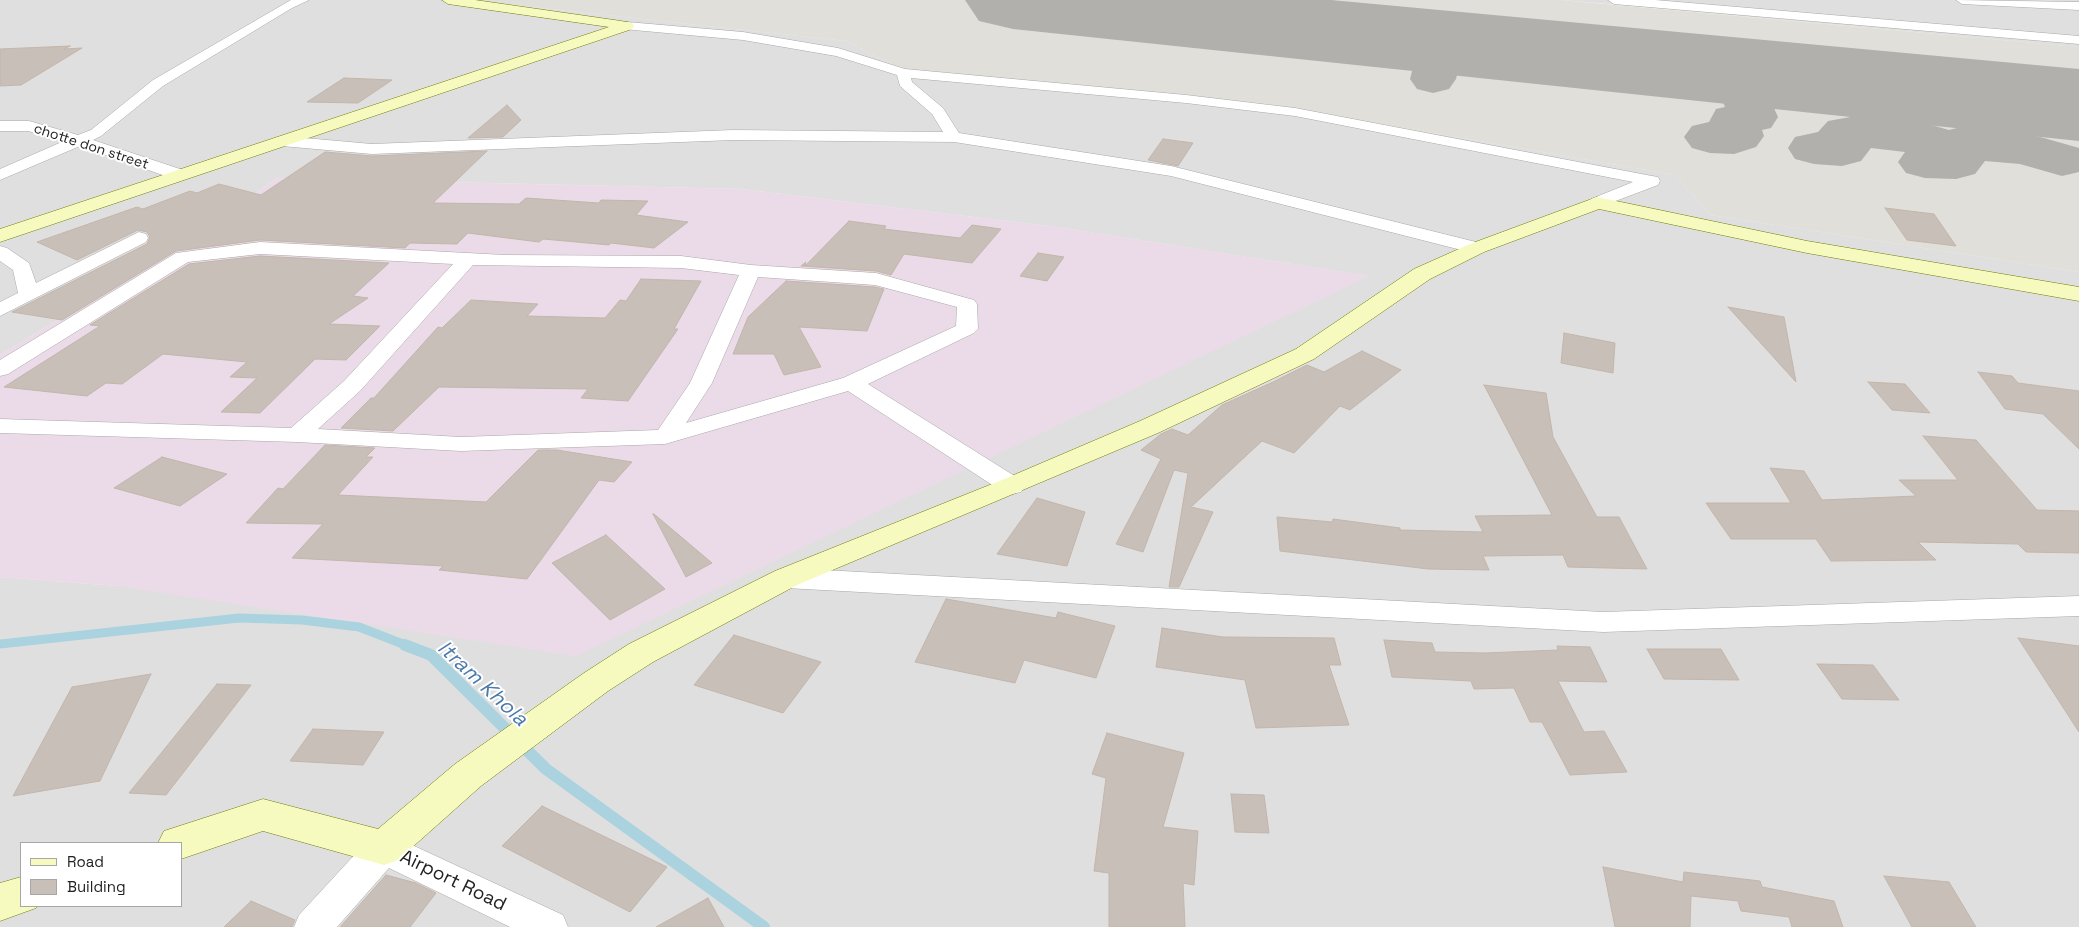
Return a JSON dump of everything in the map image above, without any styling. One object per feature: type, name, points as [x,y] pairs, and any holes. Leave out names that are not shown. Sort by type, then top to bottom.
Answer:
[{"type":"street","points":[[0,175],[96,133],[158,83],[288,5],[303,0]]},
{"type":"street","points":[[313,927],[384,848],[468,775],[596,682],[641,653],[786,578],[1012,486],[1149,427],[1305,354],[1422,274],[1476,248],[1652,181],[1295,112],[1186,99],[904,73],[828,50],[743,36],[627,26],[448,0]]},
{"type":"street","points":[[1614,0],[2079,40]]},
{"type":"street","points":[[1962,0],[2079,6]]},
{"type":"street","points":[[0,236],[627,26]]},
{"type":"street","points":[[904,73],[905,83],[938,111],[954,137]]},
{"type":"street","name":"chotte don street","points":[[0,126],[29,126],[180,176]]},
{"type":"street","points":[[282,142],[372,149],[733,135],[954,137],[1171,171],[1476,248]]},
{"type":"street","points":[[1597,203],[1807,247],[2079,294]]},
{"type":"street","points":[[0,310],[139,238]]},
{"type":"street","points":[[0,369],[183,256],[260,248],[468,259],[681,262],[751,271],[876,280],[967,304],[967,329],[851,383],[665,437],[461,444],[297,435],[0,426]]},
{"type":"street","points":[[0,252],[22,267],[29,295]]},
{"type":"street","points":[[297,435],[352,386],[468,259]]},
{"type":"street","points":[[665,437],[701,383],[751,271]]},
{"type":"street","points":[[851,383],[1012,486]]},
{"type":"street","points":[[786,578],[1603,622],[2079,606]]},
{"type":"street","points":[[181,842],[263,815],[384,848]]},
{"type":"street","name":"Airport Road","points":[[384,848],[549,927]]},
{"type":"street","points":[[0,902],[20,895]]},
{"type":"shaded area","points":[[0,0],[467,0],[846,41],[905,71],[1260,103],[1675,175],[1711,215],[2079,272],[2079,927],[0,927],[0,577],[118,586],[1368,276],[1057,227],[741,189],[277,178],[193,238],[0,355]]},
{"type":"shaded area","points":[[467,0],[1560,0],[2079,47],[2079,272],[1711,215],[1675,175],[1260,103],[905,71],[846,41]]},
{"type":"shaded area","points":[[1561,0],[2079,0],[2079,47],[1598,3]]},
{"type":"shaded area","points":[[277,178],[741,189],[1057,227],[1369,276],[576,656],[118,586],[0,577],[0,355],[193,238]]},
{"type":"building","points":[[70,46],[64,49],[82,48],[21,85],[0,86],[0,49]]},
{"type":"building","points":[[344,78],[392,80],[358,103],[307,102]]},
{"type":"building","points":[[507,105],[521,120],[503,137],[468,138]]},
{"type":"building","points":[[1163,139],[1193,143],[1178,166],[1148,160]]},
{"type":"building","points":[[487,151],[433,203],[519,204],[526,198],[599,203],[601,200],[648,201],[636,215],[688,222],[654,248],[611,243],[609,245],[543,239],[539,242],[468,233],[457,244],[410,243],[405,248],[260,240],[176,251],[62,320],[12,312],[147,244],[150,237],[147,232],[138,230],[77,260],[37,242],[137,207],[143,209],[190,191],[197,193],[219,184],[261,195],[325,152],[372,156]]},
{"type":"building","points":[[1885,208],[1934,214],[1956,246],[1907,240]]},
{"type":"building","points":[[849,221],[886,226],[884,229],[960,238],[972,225],[1001,229],[972,263],[904,254],[891,275],[876,271],[801,266],[806,262],[805,266]]},
{"type":"building","points":[[1038,253],[1064,257],[1047,281],[1020,276]]},
{"type":"building","points":[[260,256],[389,263],[353,296],[368,298],[329,324],[380,326],[346,360],[315,359],[260,413],[221,412],[257,378],[230,377],[247,362],[163,354],[122,384],[106,383],[87,396],[4,387],[100,326],[90,325],[189,264]]},
{"type":"building","points":[[641,279],[701,281],[674,329],[678,329],[628,401],[581,398],[588,389],[439,387],[393,431],[341,428],[371,398],[374,398],[438,327],[442,328],[471,300],[538,304],[527,316],[605,318],[620,300],[626,301]]},
{"type":"building","points":[[786,281],[884,289],[867,331],[799,327],[821,367],[784,375],[774,354],[733,354],[748,317]]},
{"type":"building","points":[[1728,307],[1784,317],[1796,382]]},
{"type":"building","points":[[1564,333],[1615,343],[1613,373],[1561,363]]},
{"type":"building","points":[[1362,351],[1401,370],[1350,410],[1340,406],[1294,453],[1262,441],[1191,507],[1213,512],[1179,587],[1169,587],[1188,473],[1174,470],[1143,552],[1116,544],[1161,459],[1141,450],[1161,434],[1172,429],[1188,435],[1222,405],[1307,365],[1324,372]]},
{"type":"building","points":[[1978,372],[2012,376],[2018,383],[2079,391],[2079,449],[2043,414],[2005,409]]},
{"type":"building","points":[[1868,382],[1905,384],[1930,413],[1892,410]]},
{"type":"building","points":[[1484,385],[1546,393],[1553,437],[1597,517],[1619,517],[1647,569],[1568,567],[1563,555],[1483,556],[1489,570],[1428,569],[1280,551],[1277,517],[1332,522],[1333,519],[1400,528],[1400,530],[1483,532],[1475,516],[1552,515]]},
{"type":"building","points":[[1923,436],[1976,440],[2037,510],[2079,511],[2079,553],[2026,552],[2018,544],[1918,542],[1936,560],[1831,561],[1816,539],[1731,539],[1706,503],[1791,503],[1770,468],[1804,471],[1822,500],[1916,496],[1899,480],[1958,480]]},
{"type":"building","points":[[325,445],[375,448],[366,457],[373,457],[338,495],[486,502],[538,450],[557,450],[632,462],[614,482],[599,480],[527,579],[439,570],[443,566],[292,558],[323,524],[246,523],[278,488],[283,489]]},
{"type":"building","points":[[162,457],[227,474],[180,506],[114,488]]},
{"type":"building","points":[[1037,498],[1085,512],[1067,566],[997,554]]},
{"type":"building","points":[[654,514],[712,563],[686,577]]},
{"type":"building","points":[[606,535],[665,589],[610,620],[552,563]]},
{"type":"building","points":[[946,599],[1056,618],[1058,612],[1115,626],[1096,678],[1024,660],[1015,683],[915,662]]},
{"type":"building","points":[[1162,628],[1223,637],[1334,638],[1341,665],[1329,665],[1349,725],[1256,728],[1245,680],[1156,667]]},
{"type":"building","points":[[734,635],[821,662],[783,713],[694,685]]},
{"type":"building","points":[[2018,638],[2079,646],[2079,732]]},
{"type":"building","points":[[1384,640],[1432,643],[1435,652],[1485,653],[1558,650],[1557,646],[1590,647],[1607,682],[1558,681],[1584,732],[1604,731],[1627,772],[1570,775],[1542,722],[1530,722],[1514,688],[1474,689],[1471,681],[1392,677]]},
{"type":"building","points":[[1647,649],[1721,649],[1739,680],[1664,679]]},
{"type":"building","points":[[1817,664],[1873,665],[1899,700],[1842,699]]},
{"type":"building","points":[[151,674],[100,781],[13,796],[72,687]]},
{"type":"building","points":[[217,684],[251,685],[166,795],[129,793]]},
{"type":"building","points":[[313,729],[384,732],[363,765],[290,761]]},
{"type":"building","points":[[1107,733],[1184,753],[1163,827],[1198,831],[1194,885],[1183,883],[1185,927],[1109,927],[1109,873],[1094,871],[1106,778],[1092,774]]},
{"type":"building","points":[[1231,794],[1264,795],[1269,833],[1235,832]]},
{"type":"building","points":[[542,806],[667,867],[630,912],[502,846]]},
{"type":"building","points":[[1603,867],[1683,882],[1684,872],[1760,881],[1762,887],[1834,901],[1843,927],[1792,927],[1789,917],[1741,911],[1738,901],[1691,896],[1690,927],[1615,927]]},
{"type":"building","points":[[386,875],[416,883],[436,893],[410,927],[340,927]]},
{"type":"building","points":[[1884,876],[1949,882],[1976,927],[1912,927]]},
{"type":"building","points":[[708,898],[724,927],[656,927]]},
{"type":"building","points":[[251,901],[295,920],[292,927],[224,927]]},
{"type":"waterway","name":"Itram Khola","points":[[0,644],[239,618],[302,620],[359,627],[408,646]]},
{"type":"waterway","name":"Itram Khola","points":[[405,645],[431,655],[546,769],[764,927]]},
{"type":"taxiway","points":[[1433,79],[1436,64],[1443,58],[1456,54],[1514,49]]},
{"type":"taxiway","points":[[1656,63],[1715,78],[1744,94]]},
{"type":"taxiway","points":[[1744,94],[1749,86],[1763,80],[1780,78],[1810,79]]},
{"type":"taxiway","points":[[1710,137],[1734,138],[1738,136],[1734,120],[1753,117],[1744,94]]},
{"type":"taxiway","points":[[1814,148],[1842,150],[1846,146],[1841,137],[1846,132],[1856,131],[1921,138],[1950,149]]},
{"type":"taxiway","points":[[1950,149],[1954,145],[1961,143],[2025,149],[2062,160]]},
{"type":"taxiway","points":[[1925,162],[1956,163],[1958,161],[1950,149]]},
{"type":"runway","points":[[1013,0],[2079,105]]}]
